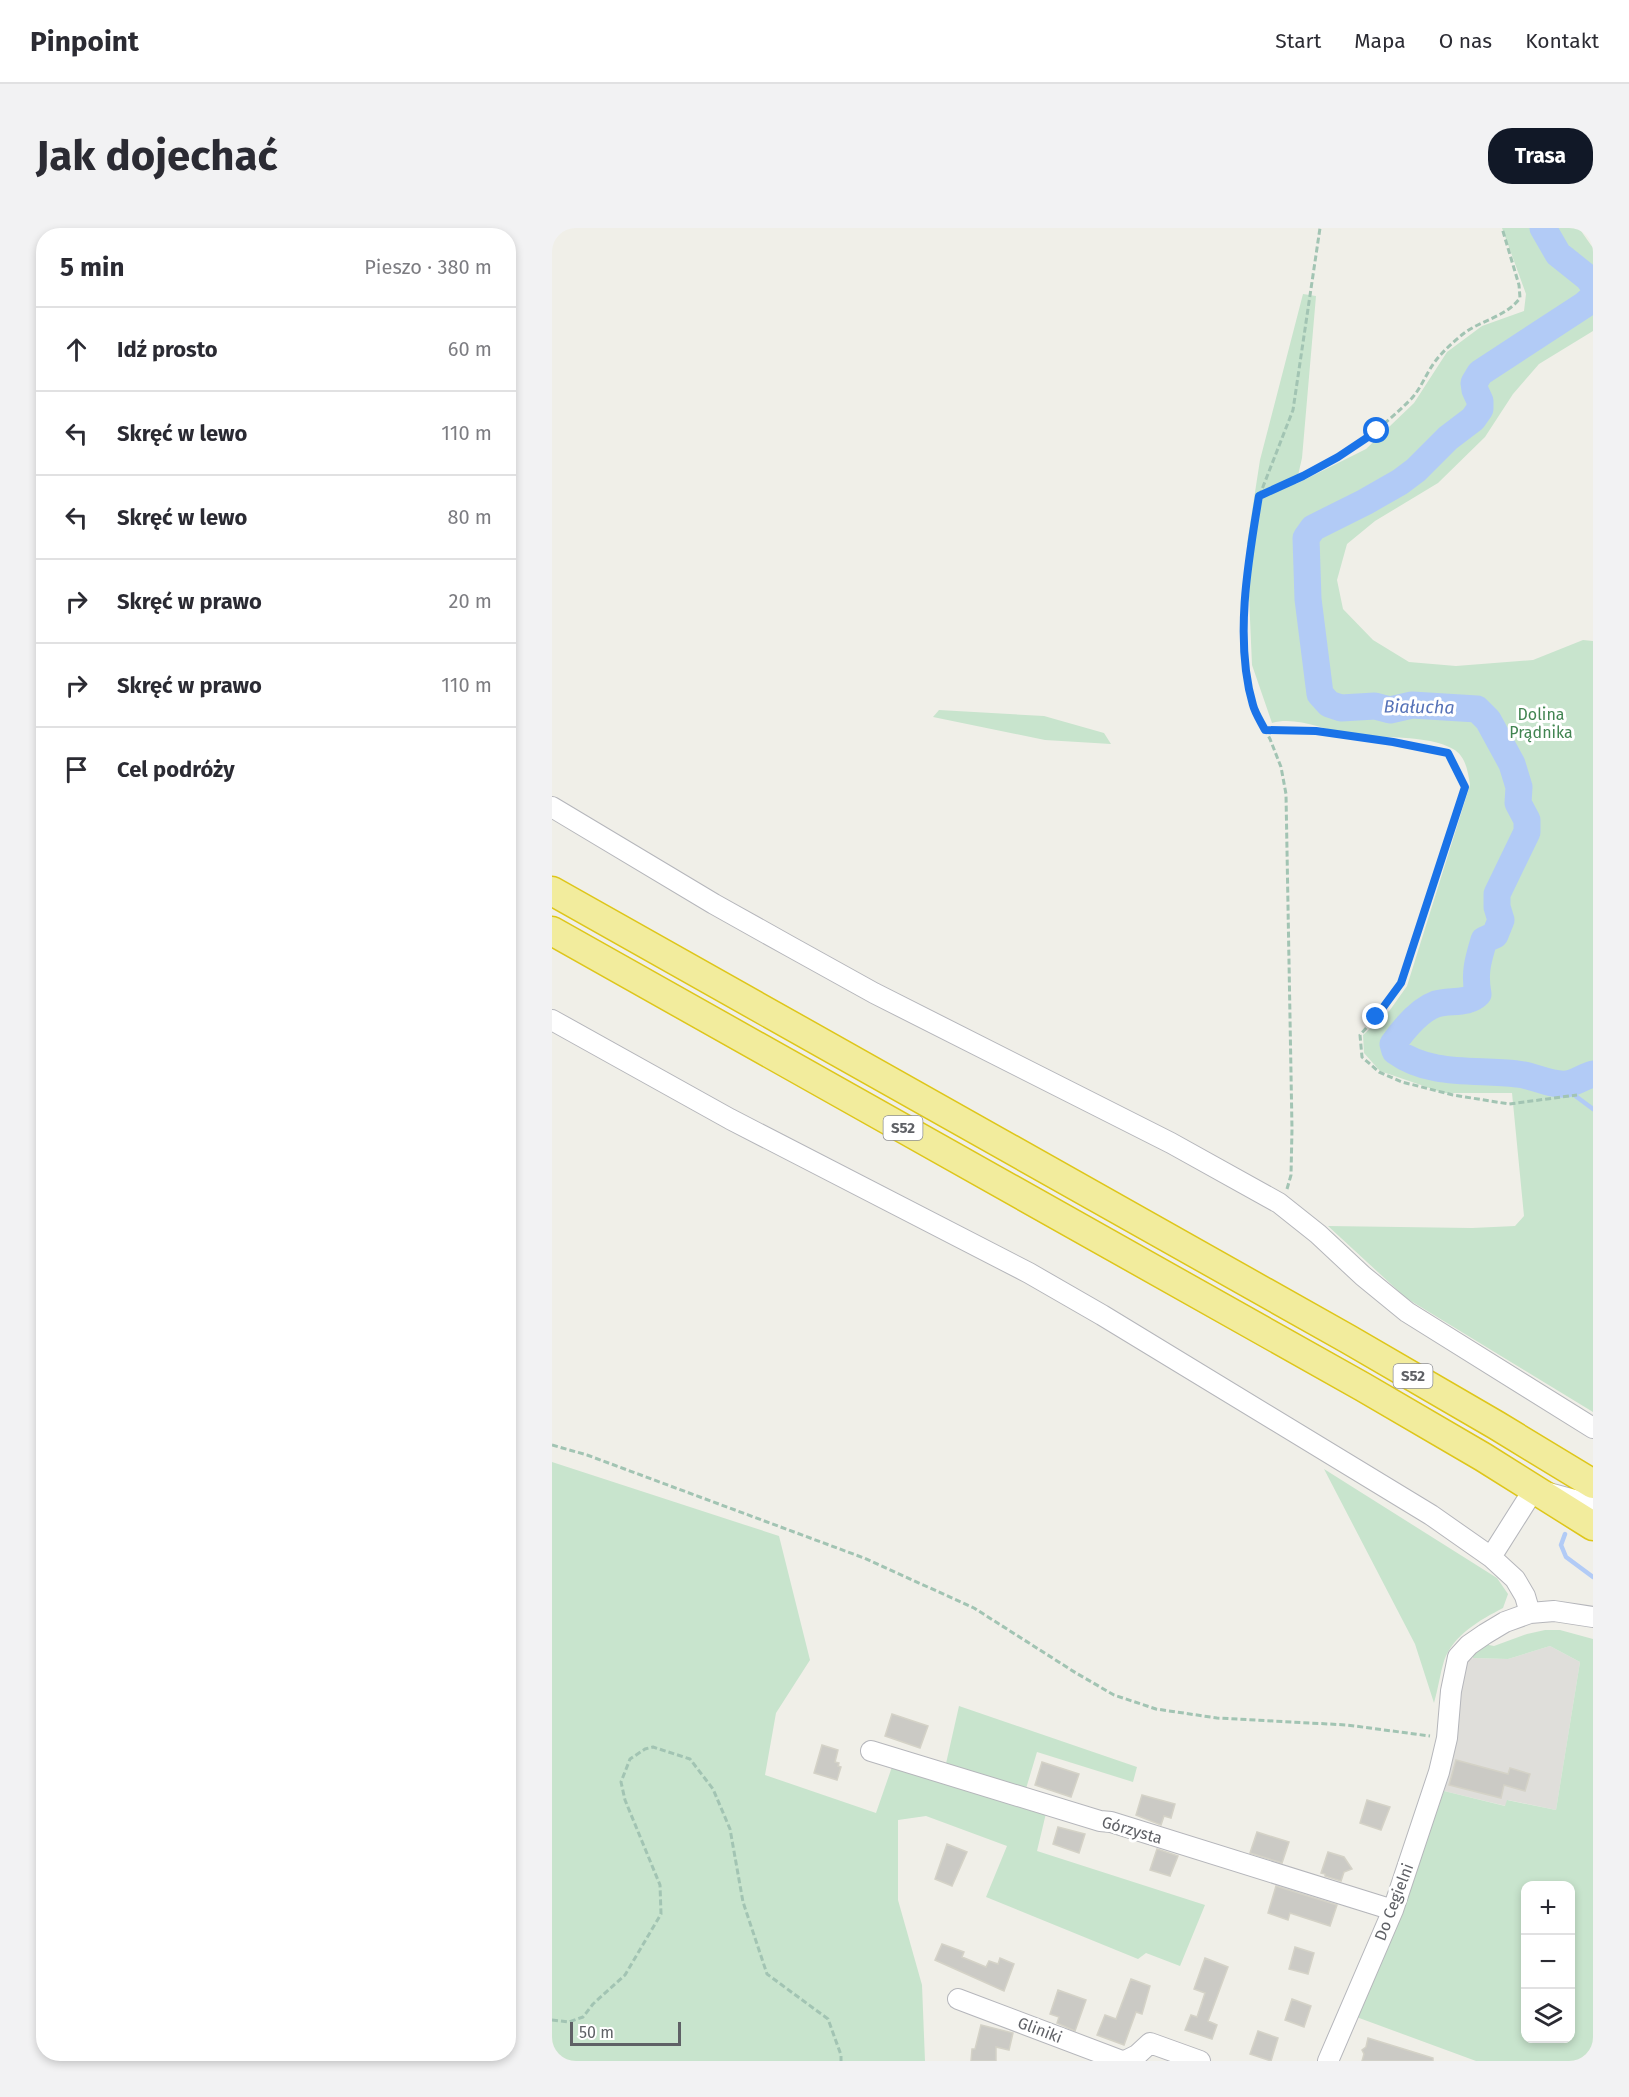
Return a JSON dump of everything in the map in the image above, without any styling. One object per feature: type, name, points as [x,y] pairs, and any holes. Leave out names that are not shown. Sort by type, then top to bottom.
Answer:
[{"type":"highway","name":"S52","points":[[552,891],[1348,1339],[1528,1444],[1592,1505]]},
{"type":"highway","name":"S52","points":[[552,931],[1353,1381],[1534,1489],[1592,1505]]},
{"type":"street","points":[[552,807],[791,948],[874,993],[1171,1143],[1279,1203],[1407,1312],[1593,1428]]},
{"type":"street","points":[[552,1020],[730,1119],[867,1188],[1081,1303],[1431,1515],[1491,1557],[1515,1579],[1525,1596],[1530,1613],[1554,1611],[1593,1617]]},
{"type":"street","points":[[1491,1557],[1534,1489]]},
{"type":"street","name":"Do Cegielni","points":[[1328,2061],[1393,1910],[1439,1772],[1447,1738],[1456,1664],[1469,1645],[1496,1627],[1530,1613]]},
{"type":"street","name":"Górzysta","points":[[871,1751],[1100,1821],[1111,1821],[1393,1910]]},
{"type":"street","name":"Gliniki","points":[[958,1999],[1123,2061],[1137,2055],[1150,2043],[1200,2061]]},
{"type":"path","points":[[1279,1203],[1286,1193],[1292,1175],[1286,794],[1281,767],[1253,708],[1246,676],[1245,592],[1259,496],[1293,410],[1320,228]]},
{"type":"path","points":[[1259,496],[1338,457],[1377,431],[1414,396],[1434,362],[1464,333],[1513,308],[1520,298],[1519,285],[1503,228]]},
{"type":"path","points":[[1265,730],[1316,731],[1393,742],[1448,753],[1465,787],[1401,983],[1360,1035],[1362,1057],[1379,1072],[1402,1082],[1453,1095],[1509,1104],[1577,1095]]},
{"type":"path","points":[[552,1445],[587,1455],[864,1558],[974,1608],[1114,1695],[1156,1709],[1217,1718],[1347,1725],[1447,1738]]},
{"type":"path","points":[[552,2020],[569,2022],[583,2018],[592,2004],[626,1975],[661,1914],[660,1885],[625,1800],[621,1782],[630,1759],[652,1747],[690,1759],[713,1789],[730,1829],[743,1902],[767,1974],[828,2019],[841,2061]]},
{"type":"shaded area","points":[[1550,1646],[1580,1662],[1556,1810],[1508,1800],[1506,1806],[1444,1791],[1466,1661],[1473,1658],[1508,1659]]},
{"type":"green space","name":"Dolina Prądnika","points":[[1502,228],[1579,228],[1593,248],[1593,331],[1539,364],[1513,394],[1485,437],[1438,483],[1375,521],[1347,544],[1337,580],[1343,609],[1373,640],[1409,662],[1456,666],[1533,660],[1583,640],[1593,641],[1593,1412],[1406,1298],[1328,1226],[1472,1228],[1515,1226],[1524,1216],[1512,1093],[1444,1093],[1380,1071],[1364,1053],[1363,1035],[1390,1010],[1407,986],[1470,785],[1464,760],[1453,749],[1430,741],[1349,734],[1291,721],[1272,723],[1252,665],[1249,596],[1253,545],[1247,544],[1260,460],[1303,294],[1316,296],[1302,458],[1296,484],[1366,449],[1414,403],[1447,352],[1482,326],[1524,311],[1526,294]]},
{"type":"green space","points":[[939,710],[1044,716],[1104,733],[1111,744],[1045,740],[933,717]]},
{"type":"green space","points":[[552,1462],[779,1536],[810,1660],[776,1713],[765,1775],[876,1813],[894,1761],[1047,1809],[1037,1851],[1205,1905],[1180,1966],[1146,1953],[1138,1959],[986,1897],[1007,1846],[926,1816],[898,1820],[898,1900],[922,1985],[925,2061],[552,2061]]},
{"type":"green space","points":[[1324,1469],[1497,1578],[1508,1594],[1503,1608],[1468,1629],[1454,1643],[1444,1661],[1434,1703],[1415,1644]]},
{"type":"green space","points":[[1545,1630],[1560,1630],[1593,1639],[1593,2061],[1476,2061],[1351,2015],[1393,1933],[1444,1791],[1505,1806],[1507,1800],[1556,1810],[1580,1662],[1550,1646],[1508,1659],[1473,1658],[1472,1647],[1486,1640],[1489,1645],[1494,1646]]},
{"type":"green space","points":[[959,1706],[1137,1767],[1133,1782],[1037,1752],[1025,1792],[945,1768]]},
{"type":"building","points":[[892,1714],[928,1726],[920,1748],[885,1736]]},
{"type":"building","points":[[822,1745],[838,1750],[835,1762],[841,1767],[837,1780],[814,1773]]},
{"type":"building","points":[[1456,1760],[1508,1774],[1510,1768],[1530,1774],[1525,1791],[1504,1785],[1501,1798],[1449,1785]]},
{"type":"building","points":[[1042,1762],[1079,1774],[1071,1797],[1035,1785]]},
{"type":"building","points":[[1142,1795],[1175,1804],[1171,1818],[1164,1816],[1161,1825],[1136,1815]]},
{"type":"building","points":[[1367,1800],[1390,1807],[1381,1830],[1360,1823]]},
{"type":"building","points":[[1058,1827],[1085,1834],[1079,1853],[1053,1844]]},
{"type":"building","points":[[1257,1832],[1289,1842],[1282,1863],[1250,1853]]},
{"type":"building","points":[[947,1844],[967,1852],[952,1886],[935,1879]]},
{"type":"building","points":[[1157,1849],[1178,1856],[1170,1876],[1150,1870]]},
{"type":"building","points":[[1328,1852],[1344,1857],[1352,1869],[1344,1872],[1341,1881],[1321,1873]]},
{"type":"building","points":[[1276,1886],[1337,1905],[1330,1926],[1290,1913],[1288,1920],[1268,1913]]},
{"type":"building","points":[[942,1944],[964,1952],[962,1957],[986,1967],[989,1961],[998,1964],[1000,1958],[1014,1964],[1004,1991],[935,1960]]},
{"type":"building","points":[[1295,1947],[1314,1953],[1308,1974],[1289,1969]]},
{"type":"building","points":[[1205,1958],[1228,1967],[1208,2021],[1217,2025],[1212,2039],[1185,2030],[1191,2015],[1197,2017],[1205,1993],[1194,1989]]},
{"type":"building","points":[[1131,1979],[1150,1986],[1142,2014],[1136,2012],[1124,2045],[1097,2035],[1105,2015],[1116,2019]]},
{"type":"building","points":[[1058,1990],[1086,2000],[1075,2031],[1057,2023],[1059,2017],[1050,2014]]},
{"type":"building","points":[[1292,1999],[1311,2006],[1304,2027],[1285,2020]]},
{"type":"building","points":[[981,2025],[1013,2033],[1009,2050],[996,2047],[996,2061],[971,2061],[972,2049],[975,2049]]},
{"type":"building","points":[[1258,2031],[1278,2038],[1271,2061],[1250,2054]]},
{"type":"building","points":[[1368,2038],[1433,2058],[1433,2061],[1362,2061],[1364,2054],[1362,2050],[1366,2047]]},
{"type":"waterway","name":"Białucha","points":[[1543,228],[1558,254],[1588,278],[1593,285]]},
{"type":"waterway","name":"Białucha","points":[[1593,297],[1480,373],[1474,383],[1480,409],[1473,419],[1448,438],[1416,470],[1365,502],[1313,528],[1306,538],[1308,599],[1320,694],[1329,704],[1341,708],[1375,706],[1390,710],[1412,705],[1477,709],[1488,720],[1512,764],[1519,787],[1518,803],[1527,820],[1527,832],[1497,894],[1497,907],[1501,920],[1495,935],[1484,940],[1478,960],[1478,994],[1464,1001],[1436,1004],[1424,1011],[1393,1044],[1395,1051],[1423,1065],[1438,1068],[1517,1074],[1561,1084],[1593,1074]]},
{"type":"waterway","points":[[1558,1083],[1593,1109]]},
{"type":"waterway","points":[[1565,1534],[1561,1545],[1566,1557],[1593,1577]]},
{"type":"route","points":[[1376,1017],[1401,983],[1465,787],[1448,753],[1393,742],[1316,731],[1265,730],[1253,708],[1246,676],[1244,646],[1245,592],[1259,496],[1338,457],[1377,431]]}]
